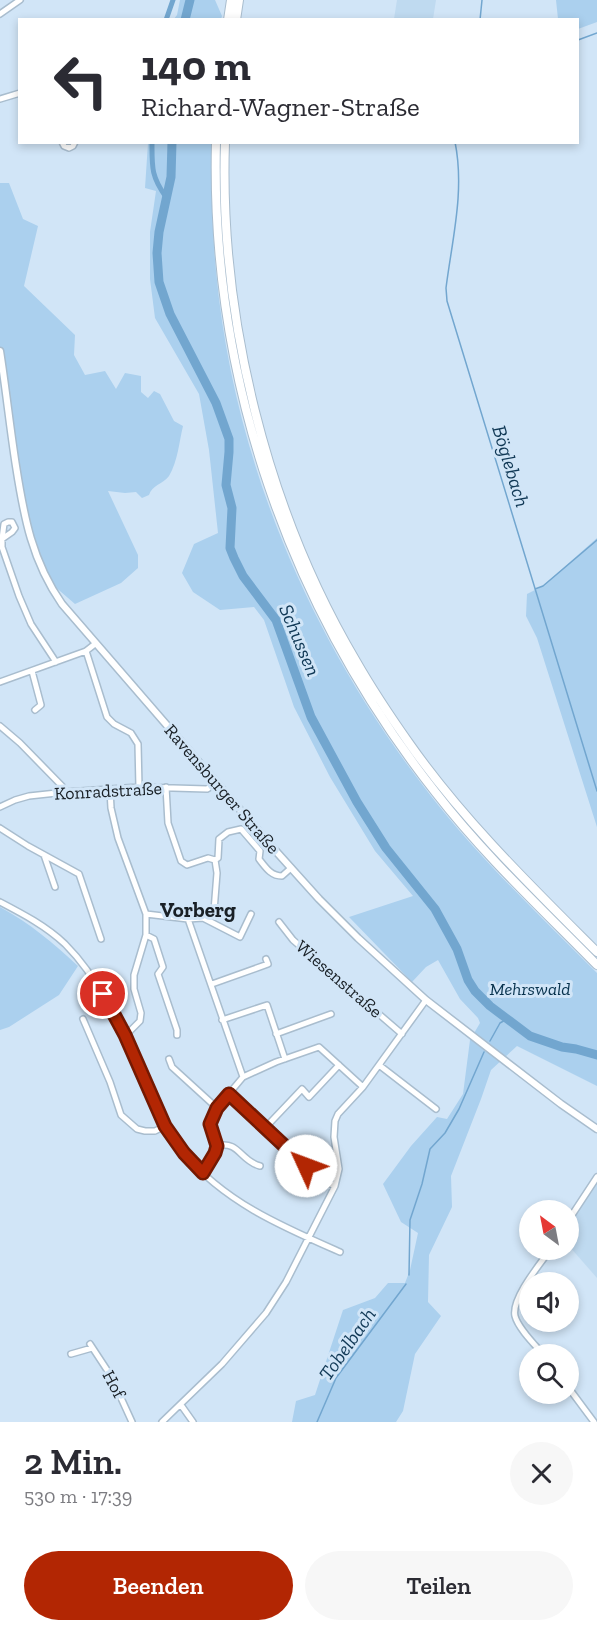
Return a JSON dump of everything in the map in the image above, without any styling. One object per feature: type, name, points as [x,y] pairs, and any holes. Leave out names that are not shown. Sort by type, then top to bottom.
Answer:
[{"type":"highway","points":[[228,18],[231,0]]},
{"type":"highway","points":[[236,18],[239,0]]},
{"type":"highway","points":[[216,144],[217,220],[228,322],[238,378],[271,497],[287,539],[329,631],[370,702],[437,795],[498,863],[597,965]]},
{"type":"highway","points":[[225,144],[226,222],[230,272],[246,376],[276,484],[320,592],[355,660],[378,697],[444,789],[503,856],[597,952]]},
{"type":"main road","name":"Ravensburger Straße","points":[[0,351],[21,494],[33,549],[46,579],[70,615],[291,868],[358,938],[426,1000],[597,1129]]},
{"type":"street","points":[[0,14],[20,0]]},
{"type":"street","points":[[0,99],[18,94]]},
{"type":"street","points":[[0,410],[8,408]]},
{"type":"street","points":[[2,539],[2,547],[23,606],[31,624],[56,662]]},
{"type":"street","points":[[0,682],[86,651],[95,644]]},
{"type":"street","points":[[86,651],[107,717],[114,724],[131,733],[138,744],[139,787]]},
{"type":"street","points":[[32,671],[41,705],[35,710]]},
{"type":"street","points":[[0,726],[20,743],[66,792]]},
{"type":"street","name":"Konradstraße","points":[[0,807],[15,800],[66,792],[139,787],[196,790],[207,789],[217,783]]},
{"type":"street","points":[[166,787],[168,823],[181,861],[187,864],[208,858],[215,860]]},
{"type":"street","points":[[110,790],[111,808],[118,838],[146,914],[146,935],[134,975],[134,989],[141,1013],[140,1021],[125,1035]]},
{"type":"street","points":[[0,828],[79,874],[101,939]]},
{"type":"street","points":[[146,914],[188,919],[203,918],[214,911],[218,873],[215,860],[218,858],[219,838],[228,832],[241,829],[260,851],[259,859],[276,876],[282,876],[291,868]]},
{"type":"street","points":[[44,855],[55,887]]},
{"type":"street","points":[[0,902],[45,928],[79,960],[103,994],[125,1035],[165,1126],[184,1153],[203,1173],[249,1209],[340,1252]]},
{"type":"street","points":[[203,918],[240,937],[250,914]]},
{"type":"street","points":[[188,919],[243,1077]]},
{"type":"street","name":"Wiesenstraße","points":[[279,922],[293,940],[402,1034]]},
{"type":"street","points":[[146,935],[154,939],[163,966],[158,974],[177,1035]]},
{"type":"street","points":[[212,984],[268,964],[266,959]]},
{"type":"street","points":[[162,1422],[222,1364],[266,1313],[286,1282],[335,1186],[339,1168],[334,1137],[335,1122],[341,1110],[363,1087],[426,1000]]},
{"type":"street","points":[[222,1020],[267,1005],[285,1059]]},
{"type":"street","points":[[276,1034],[331,1014]]},
{"type":"street","points":[[83,1019],[122,1115],[137,1130],[155,1131],[165,1126]]},
{"type":"street","points":[[203,1173],[217,1146],[210,1124],[217,1108],[243,1077],[319,1047],[363,1087]]},
{"type":"street","points":[[169,1059],[172,1067],[217,1108]]},
{"type":"street","points":[[265,1128],[302,1089],[309,1097],[339,1065]]},
{"type":"street","points":[[379,1065],[436,1109]]},
{"type":"street","points":[[229,1094],[321,1180],[335,1186]]},
{"type":"street","points":[[217,1146],[231,1145],[251,1163],[260,1166]]},
{"type":"street","points":[[579,1204],[597,1177]]},
{"type":"street","points":[[535,1344],[520,1326],[514,1310],[517,1300],[543,1260]]},
{"type":"street","name":"Hof","points":[[71,1354],[91,1346],[111,1376],[132,1422]]},
{"type":"street","points":[[579,1402],[594,1422]]},
{"type":"street","points":[[181,1405],[193,1422]]},
{"type":"shaded area","points":[[397,0],[436,0],[433,18],[394,18]]},
{"type":"shaded area","points":[[597,1177],[597,1278],[579,1257],[579,1204]]},
{"type":"green space","points":[[180,0],[215,0],[222,16],[221,18],[175,18]]},
{"type":"green space","points":[[556,0],[597,0],[597,22],[579,29],[579,18],[558,18]]},
{"type":"green space","name":"Mehrswald","points":[[148,144],[211,144],[216,271],[226,343],[240,413],[261,482],[286,549],[315,614],[388,738],[431,796],[490,865],[597,973],[597,1086],[517,1046],[491,1070],[451,1176],[452,1207],[429,1255],[428,1302],[441,1316],[415,1354],[403,1411],[396,1422],[292,1422],[296,1401],[315,1395],[343,1310],[375,1298],[388,1283],[405,1283],[418,1233],[401,1222],[383,1184],[411,1146],[437,1117],[447,1119],[463,1094],[470,1040],[480,1023],[460,999],[438,960],[426,967],[412,982],[349,917],[413,896],[375,851],[330,777],[294,707],[264,620],[254,607],[220,610],[193,592],[182,573],[194,544],[218,533],[209,450],[199,394],[155,318],[150,279],[150,232],[156,191],[145,188]]},
{"type":"green space","points":[[0,183],[9,183],[23,219],[38,226],[24,286],[75,335],[74,355],[85,375],[105,371],[116,389],[125,373],[141,376],[141,392],[148,398],[154,391],[160,394],[174,421],[183,426],[172,470],[167,479],[153,489],[149,495],[142,498],[136,492],[108,491],[138,555],[138,568],[121,583],[75,604],[46,579],[29,535],[0,351]]},
{"type":"green space","points":[[597,538],[597,827],[537,638],[526,616],[527,594],[543,586]]},
{"type":"green space","points":[[0,907],[41,934],[78,966],[59,995],[9,1027],[0,1030]]},
{"type":"waterway","points":[[167,18],[173,0]]},
{"type":"waterway","name":"Schussen","points":[[186,18],[190,0]]},
{"type":"waterway","points":[[480,18],[482,0]]},
{"type":"waterway","points":[[579,40],[597,33]]},
{"type":"waterway","points":[[152,144],[153,171],[166,197]]},
{"type":"waterway","name":"Schussen","points":[[172,144],[171,177],[159,232],[157,253],[159,282],[170,314],[216,403],[229,439],[226,485],[232,508],[230,548],[234,558],[243,576],[276,620],[311,717],[357,802],[386,848],[435,909],[457,949],[468,980],[475,991],[490,1006],[530,1036],[562,1047],[597,1055]]},
{"type":"waterway","name":"Böglebach","points":[[455,144],[459,179],[446,288],[447,301],[597,791]]},
{"type":"waterway","points":[[535,589],[543,586],[597,540]]},
{"type":"waterway","name":"Tobelbach","points":[[490,1041],[500,1023],[507,1019]]},
{"type":"waterway","name":"Tobelbach","points":[[409,1275],[410,1220],[430,1149],[445,1133],[459,1109],[484,1052]]},
{"type":"waterway","name":"Tobelbach","points":[[317,1422],[336,1378],[406,1284]]},
{"type":"district","name":"Vorberg","points":[[198,909]]},
{"type":"route","points":[[103,994],[125,1035],[165,1126],[184,1153],[203,1173],[217,1146],[210,1124],[217,1108],[229,1094],[306,1166]]}]
